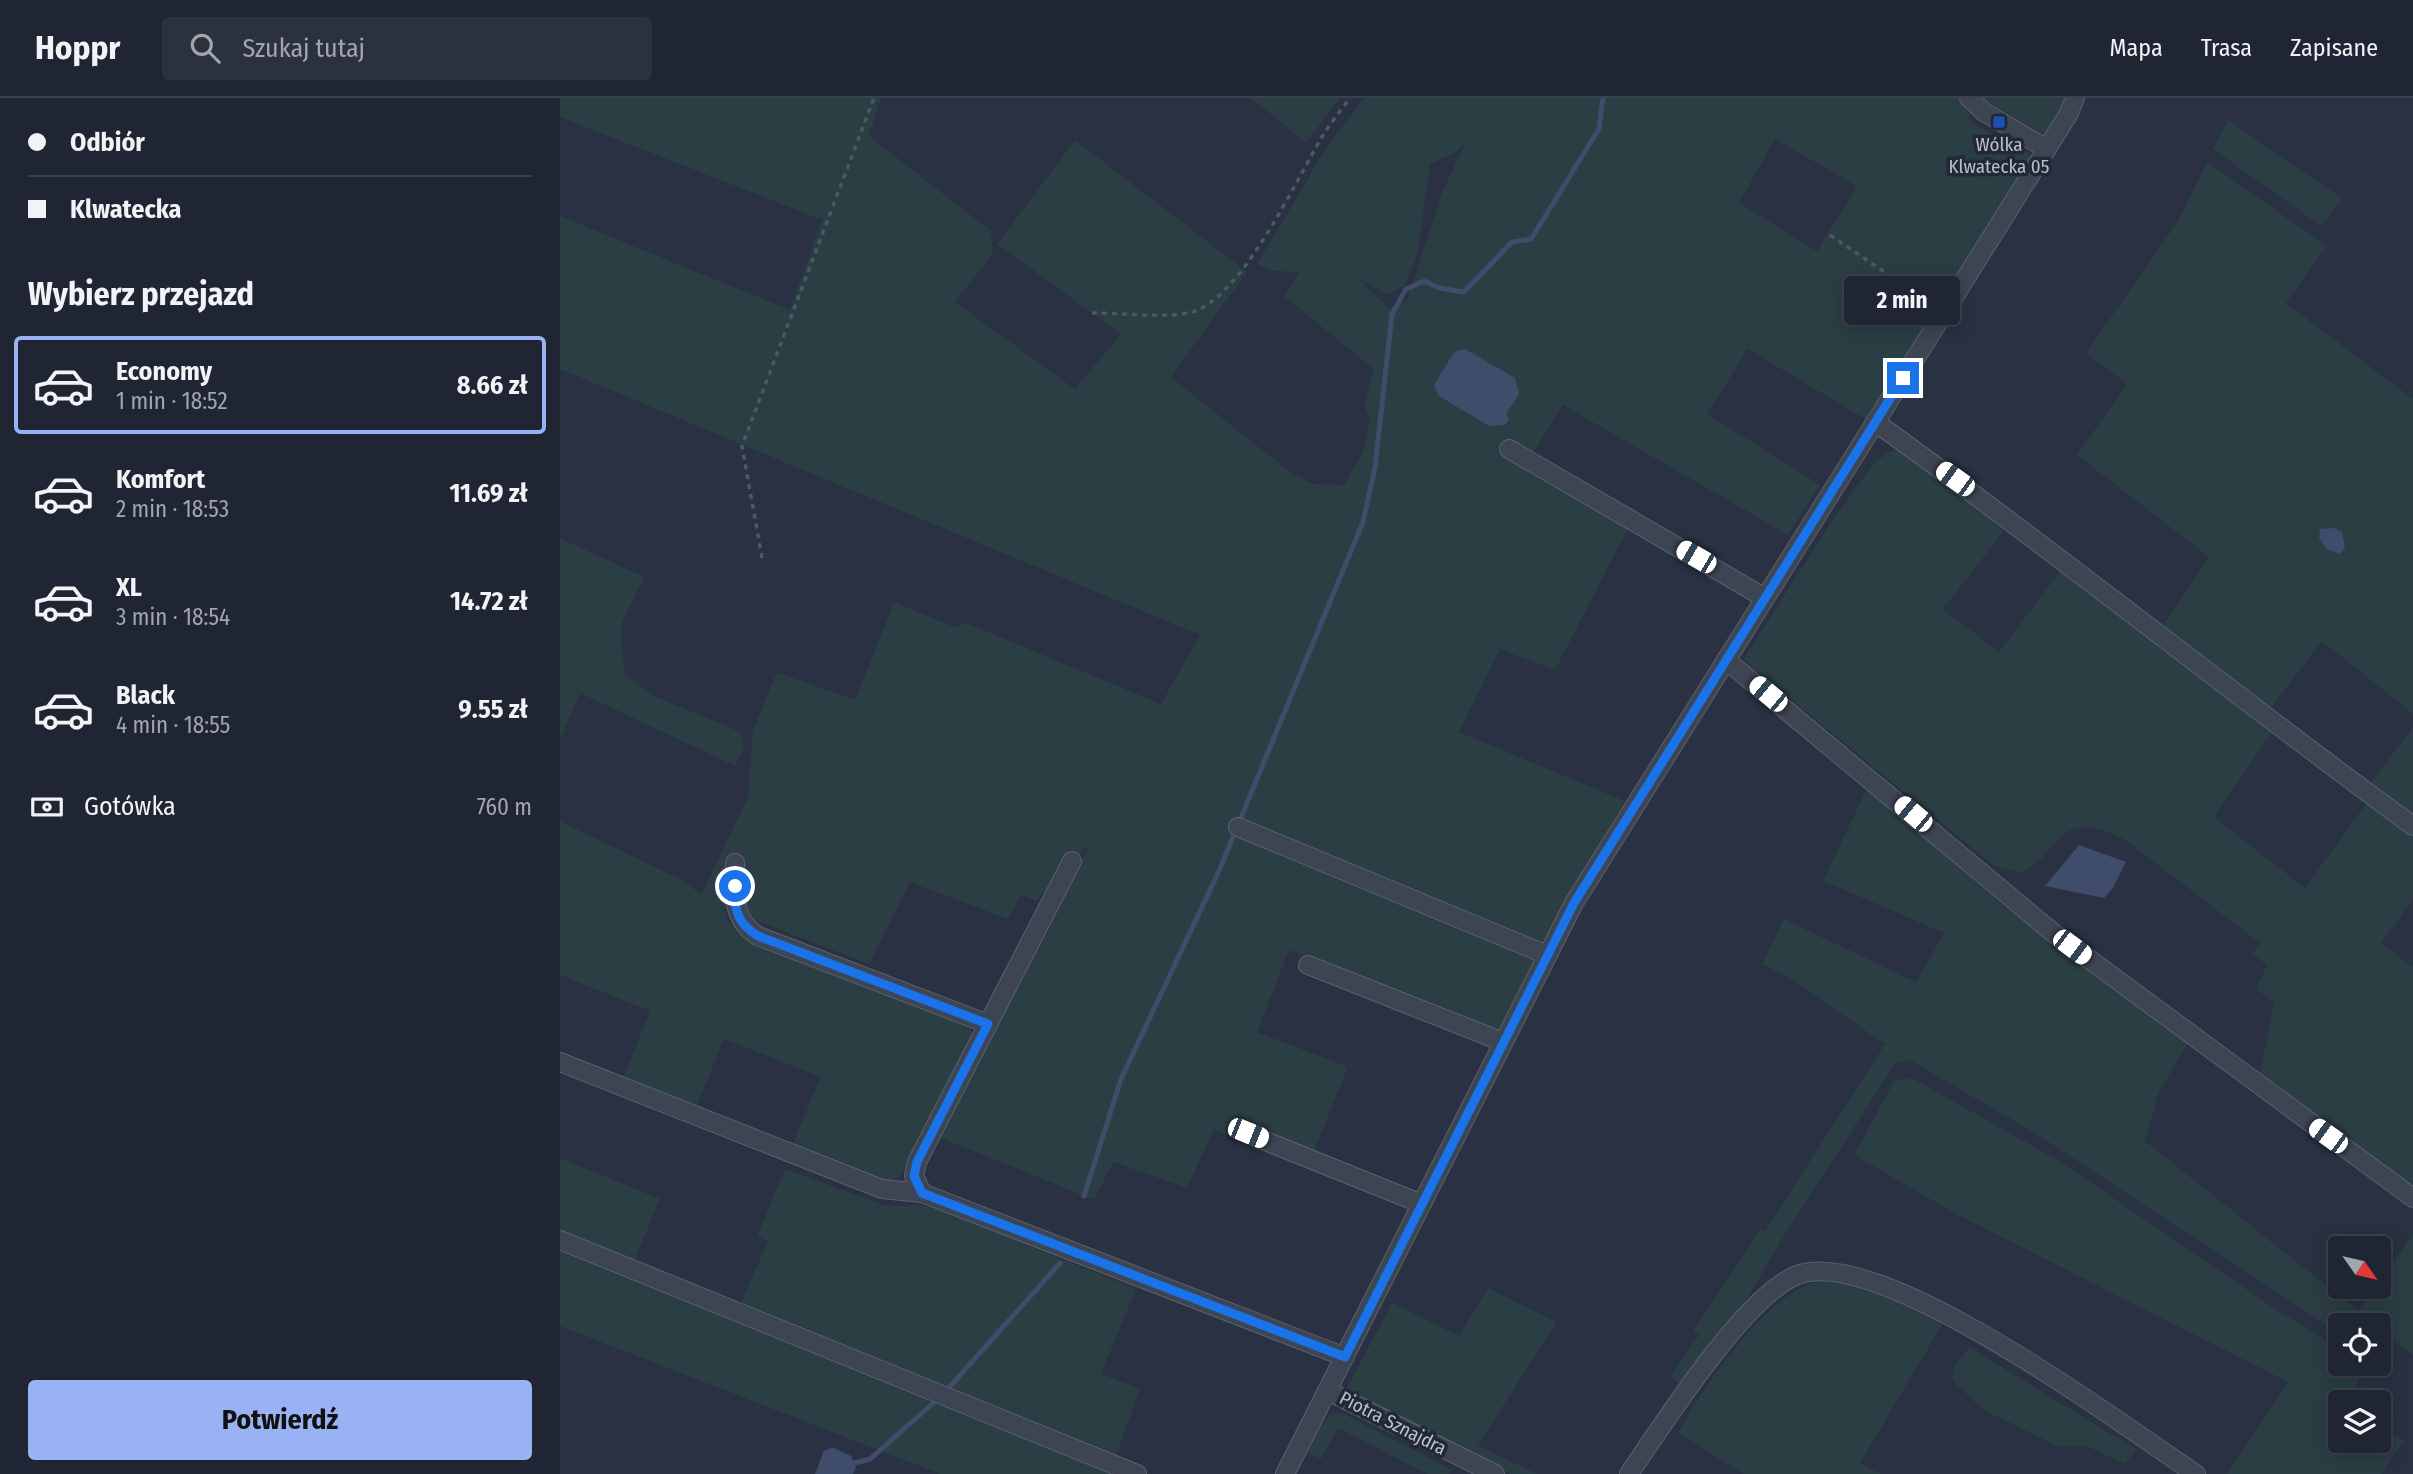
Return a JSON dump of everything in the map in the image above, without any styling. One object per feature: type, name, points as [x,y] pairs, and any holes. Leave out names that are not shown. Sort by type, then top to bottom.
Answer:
[{"type":"street","points":[[1969,98],[1992,117],[2047,149]]},
{"type":"street","points":[[1285,1474],[1574,903],[2047,149],[2075,98]]},
{"type":"street","points":[[1875,422],[1997,510],[2262,716],[2413,826]]},
{"type":"street","points":[[1509,449],[1765,597]]},
{"type":"street","points":[[1726,660],[2051,931],[2413,1198]]},
{"type":"street","points":[[1238,827],[1547,955]]},
{"type":"street","points":[[922,1193],[914,1176],[917,1162],[1072,861]]},
{"type":"street","points":[[736,863],[734,909],[752,932],[988,1024]]},
{"type":"street","points":[[1308,965],[1503,1042]]},
{"type":"street","points":[[560,1062],[882,1189],[922,1193],[1345,1357]]},
{"type":"street","points":[[1248,1133],[1422,1204]]},
{"type":"street","points":[[560,1240],[1137,1474]]},
{"type":"street","points":[[1629,1474],[1683,1396],[1749,1312],[1775,1288],[1797,1275],[1830,1272],[1856,1276],[1973,1327],[2196,1474]]},
{"type":"street","name":"Piotra Sznajdra","points":[[1328,1391],[1495,1474]]},
{"type":"path","points":[[762,558],[742,446],[874,98]]},
{"type":"path","points":[[1092,313],[1190,313],[1221,294],[1250,258],[1323,136],[1350,98]]},
{"type":"path","points":[[1830,235],[1944,312]]},
{"type":"green space","points":[[560,98],[881,98],[869,136],[991,231],[993,254],[955,302],[1075,389],[1121,334],[997,244],[1075,140],[1247,272],[1171,377],[1290,472],[1313,484],[1344,485],[1363,451],[1370,421],[1364,403],[1374,369],[1284,296],[1299,272],[1272,271],[1257,264],[1328,145],[1364,98],[1958,98],[1970,115],[1968,120],[2014,147],[2018,142],[2030,156],[2030,165],[1865,419],[1748,349],[1707,414],[1820,485],[1788,535],[1563,405],[1533,453],[1637,511],[1555,670],[1500,649],[1459,732],[1625,801],[1574,886],[1494,1039],[1289,950],[1257,1032],[1348,1067],[1311,1159],[1248,1134],[1244,1143],[1214,1129],[1187,1188],[1113,1162],[1094,1200],[939,1137],[1091,842],[1036,901],[1021,895],[1008,919],[910,882],[869,964],[723,908],[729,923],[746,937],[966,1021],[972,1029],[971,1040],[908,1164],[899,1177],[888,1181],[792,1146],[820,1077],[724,1039],[696,1108],[624,1076],[650,1011],[560,975],[560,821],[686,882],[701,895],[748,797],[753,730],[777,672],[855,700],[894,602],[954,627],[966,623],[1161,704],[1200,635],[560,369],[560,216],[790,310],[822,220],[560,117]],"holes":[[[1775,139],[1857,186],[1817,251],[1739,203]],[[1466,141],[1442,193],[1407,300],[1390,309],[1358,278],[1388,295],[1405,286],[1418,252],[1430,164],[1455,153]]]},
{"type":"green space","points":[[1251,98],[1340,98],[1306,143]]},
{"type":"green space","points":[[1979,98],[2063,98],[2064,104],[2045,134]]},
{"type":"green space","points":[[2228,120],[2343,199],[2321,226],[2213,149]]},
{"type":"green space","points":[[2207,162],[2327,246],[2286,303],[2413,399],[2413,714],[2322,641],[2270,709],[2162,627],[2209,557],[2077,455],[2127,384],[2086,353],[2178,221]]},
{"type":"green space","points":[[1892,450],[1905,451],[2004,531],[1943,609],[1999,652],[2061,570],[2272,732],[2214,817],[2305,888],[2368,801],[2413,837],[2413,900],[2381,943],[2413,967],[2413,1190],[2260,1074],[2274,1002],[2256,989],[2267,965],[2252,954],[2260,943],[2124,839],[2102,830],[2085,827],[2072,830],[2020,873],[1994,866],[1743,660],[1831,522],[1874,463]]},
{"type":"green space","points":[[560,538],[644,577],[621,625],[624,674],[654,696],[741,732],[744,747],[735,766],[580,693],[560,740]]},
{"type":"green space","points":[[2413,727],[2413,817],[2369,785]]},
{"type":"green space","points":[[1867,788],[1998,901],[2188,1044],[2159,1091],[2145,1141],[2328,1287],[2328,1299],[2343,1299],[2358,1311],[2367,1299],[2391,1299],[2391,1265],[2413,1234],[2413,1355],[2391,1337],[2391,1313],[2328,1313],[2328,1326],[2038,1135],[1910,1060],[1895,1064],[1782,1239],[1737,1316],[1681,1386],[1670,1376],[1699,1335],[1693,1331],[1760,1229],[1765,1231],[1885,1044],[1791,979],[1762,964],[1784,919],[1916,982],[1944,933],[1823,881]]},
{"type":"green space","points":[[1912,1078],[2061,1162],[2278,1311],[2328,1341],[2328,1376],[2361,1376],[2354,1390],[2328,1390],[2328,1453],[2391,1453],[2391,1434],[2404,1440],[2381,1474],[2227,1474],[2288,1382],[1956,1214],[1854,1155],[1894,1081]]},
{"type":"green space","points":[[560,1158],[660,1199],[635,1259],[741,1303],[768,1241],[757,1236],[785,1169],[887,1206],[920,1205],[940,1210],[1136,1289],[1101,1374],[1140,1388],[1110,1474],[940,1474],[560,1326]]},
{"type":"green space","points":[[1848,1280],[1889,1293],[1943,1323],[1860,1463],[1881,1474],[1744,1474],[1678,1433],[1737,1345],[1777,1304],[1797,1290],[1816,1282]]},
{"type":"green space","points":[[1488,1288],[1557,1322],[1478,1445],[1537,1474],[1510,1474],[1345,1391],[1392,1303],[1459,1336]]},
{"type":"green space","points":[[1969,1347],[2137,1450],[2124,1464],[2087,1446],[2057,1446],[1982,1409],[1952,1380],[1955,1366]]},
{"type":"green space","points":[[1333,1413],[1344,1414],[1452,1470],[1449,1474],[1427,1474],[1338,1428],[1321,1459],[1307,1452],[1313,1434]]},
{"type":"water","points":[[1465,349],[1515,378],[1519,394],[1506,414],[1509,419],[1505,425],[1489,426],[1439,396],[1434,385],[1454,352]]},
{"type":"water","points":[[2334,528],[2342,532],[2345,548],[2340,554],[2327,549],[2319,538],[2320,529]]},
{"type":"water","points":[[2079,845],[2126,862],[2113,888],[2104,898],[2045,886]]},
{"type":"water","points":[[832,1447],[851,1456],[856,1468],[853,1474],[815,1474],[824,1451]]},
{"type":"waterway","points":[[1084,1196],[1121,1079],[1219,871],[1363,522],[1375,468],[1392,314],[1406,289],[1424,281],[1439,288],[1464,292],[1512,242],[1531,239],[1599,129],[1603,98]]},
{"type":"waterway","points":[[946,1391],[1060,1263]]},
{"type":"waterway","points":[[854,1463],[870,1459],[939,1398]]},
{"type":"place","name":"Wólka Klwatecka 05","points":[[1999,122]]},
{"type":"route","points":[[735,886],[734,909],[746,928],[758,936],[988,1024],[917,1162],[914,1176],[922,1193],[1345,1357],[1574,903],[1903,378]]}]
